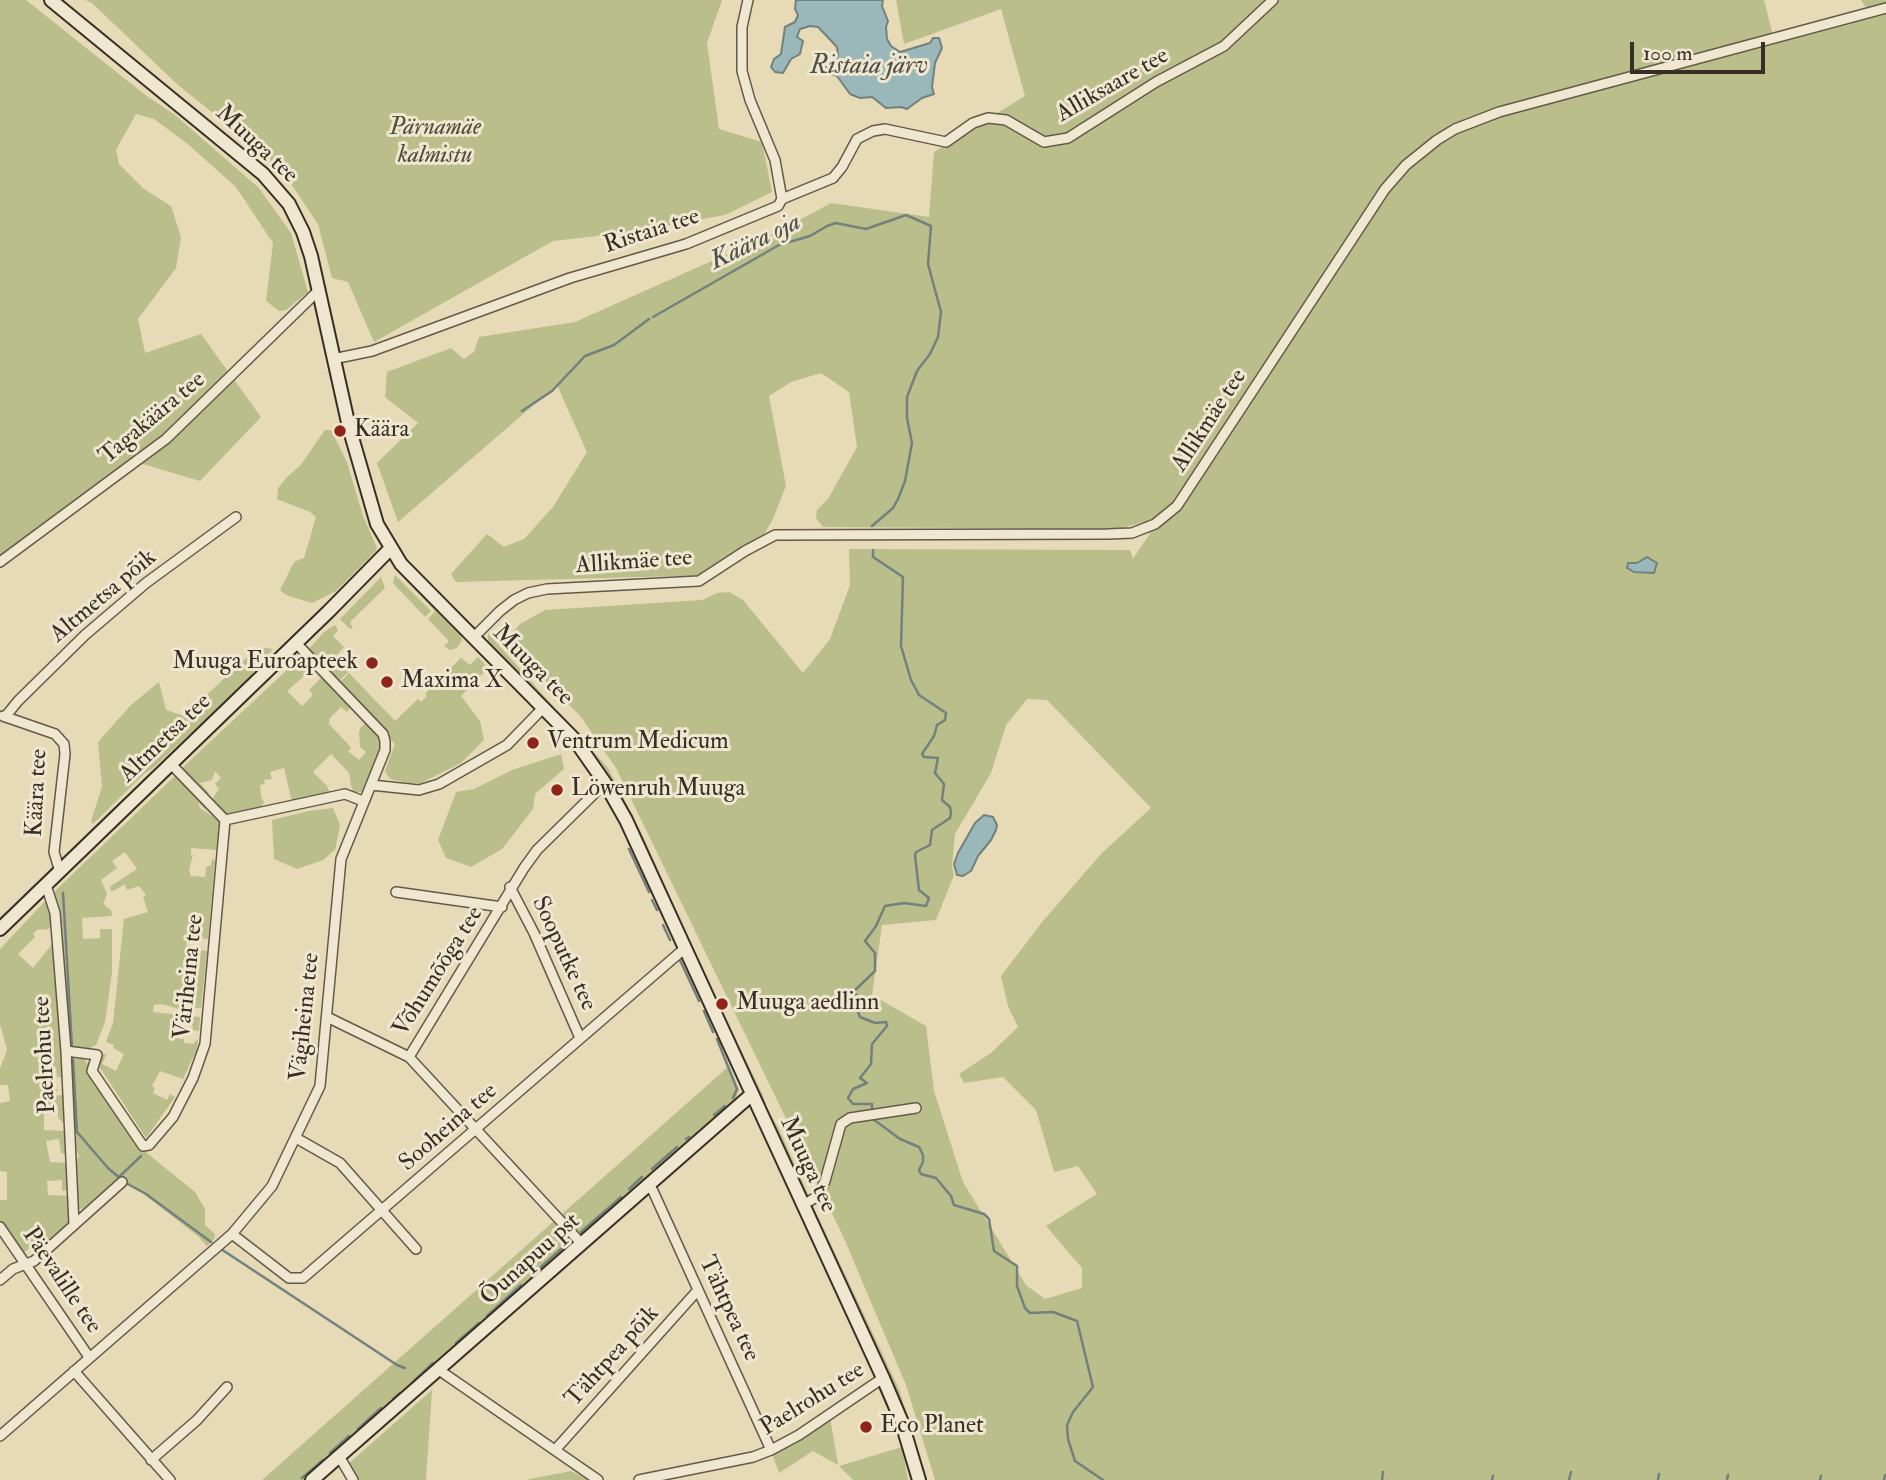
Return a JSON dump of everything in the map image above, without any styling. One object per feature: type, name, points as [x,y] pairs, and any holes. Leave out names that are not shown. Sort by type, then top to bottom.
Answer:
[{"type":"main road","name":"Muuga tee","points":[[51,0],[263,174],[289,204],[303,232],[368,499],[377,523],[390,549],[426,591],[575,740],[605,783],[626,820],[883,1378],[901,1420],[919,1480]]},
{"type":"main road","name":"Altmetsa tee","points":[[0,929],[390,549]]},
{"type":"main road","name":"Õunapuu pst","points":[[312,1480],[751,1095]]},
{"type":"street","points":[[748,0],[742,27],[742,71],[750,100],[775,160],[782,199]]},
{"type":"street","name":"Alliksaare tee","points":[[782,199],[833,178],[858,139],[873,131],[885,129],[946,142],[973,124],[988,118],[1006,120],[1044,142],[1068,138],[1156,82],[1224,46],[1273,0]]},
{"type":"street","name":"Allikmäe tee","points":[[474,638],[500,611],[528,593],[547,589],[699,581],[744,551],[775,535],[1108,534],[1132,533],[1145,528],[1167,516],[1177,506],[1385,189],[1406,165],[1437,140],[1455,129],[1499,112],[1886,8]]},
{"type":"street","name":"Ristaia tee","points":[[333,359],[372,351],[570,278],[686,244],[778,206],[782,199]]},
{"type":"street","name":"Tagakäära tee","points":[[0,562],[166,439],[319,290]]},
{"type":"street","name":"Altmetsa põik","points":[[3,716],[85,635],[146,583],[236,517]]},
{"type":"street","name":"Vägiheina tee","points":[[0,1436],[232,1234],[272,1186],[320,1086],[341,859],[385,750],[383,734],[296,643]]},
{"type":"street","points":[[372,785],[419,790],[439,784],[507,746],[544,707]]},
{"type":"street","name":"Käära tee","points":[[3,716],[55,734],[64,744],[54,852],[60,872]]},
{"type":"street","points":[[170,764],[225,820],[345,794],[363,801]]},
{"type":"street","name":"Võhumõõga tee","points":[[410,1057],[502,906],[510,887],[537,850],[605,783]]},
{"type":"street","name":"Väriheina tee","points":[[66,1051],[97,1055],[92,1071],[143,1146],[149,1145],[173,1117],[205,1044],[225,820]]},
{"type":"street","name":"Paelrohu tee","points":[[46,885],[55,913],[66,1051],[74,1225]]},
{"type":"street","name":"Sooputke tee","points":[[510,887],[534,933],[580,1038]]},
{"type":"street","name":"Võhumõõga tee","points":[[396,892],[502,906]]},
{"type":"street","name":"Sooheina tee","points":[[232,1234],[284,1274],[297,1280],[309,1274],[684,949]]},
{"type":"street","points":[[327,1017],[410,1057],[582,1243]]},
{"type":"street","points":[[803,1205],[818,1196],[822,1188],[841,1124],[850,1118],[916,1108]]},
{"type":"street","points":[[296,1138],[340,1163],[416,1249]]},
{"type":"street","points":[[0,1280],[12,1269],[34,1261],[122,1182]]},
{"type":"street","name":"Tähtpea tee","points":[[648,1184],[771,1450]]},
{"type":"street","name":"Päevalille tee","points":[[0,1227],[89,1357]]},
{"type":"street","name":"Tähtpea põik","points":[[556,1449],[698,1290]]},
{"type":"street","points":[[439,1370],[448,1379],[556,1449],[598,1480]]},
{"type":"street","name":"Päevalille tee","points":[[74,1371],[170,1480]]},
{"type":"street","name":"Paelrohu tee","points":[[639,1480],[753,1457],[771,1450],[810,1428],[883,1378]]},
{"type":"street","points":[[151,1460],[197,1420],[228,1387]]},
{"type":"street","points":[[339,1456],[352,1480]]},
{"type":"green space","points":[[0,0],[26,0],[144,94],[175,115],[259,188],[291,233],[308,292],[286,310],[279,311],[266,301],[273,243],[236,187],[189,145],[154,119],[136,114],[116,150],[119,164],[144,189],[171,206],[181,237],[176,268],[138,319],[145,353],[201,334],[261,417],[200,481],[129,460],[0,556]]},
{"type":"green space","name":"Pärnamäe kalmistu","points":[[85,0],[722,0],[707,43],[719,129],[762,142],[772,192],[725,215],[632,232],[553,241],[374,342],[348,282],[332,278],[318,224],[287,178],[243,137],[178,85],[92,3]]},
{"type":"green space","points":[[896,0],[1764,0],[1773,36],[1867,9],[1861,0],[1886,0],[1886,1480],[935,1480],[906,1385],[843,1236],[616,768],[581,717],[505,640],[520,624],[545,610],[702,600],[717,593],[729,592],[743,600],[803,673],[830,639],[850,585],[849,549],[1130,550],[1133,559],[1165,511],[1148,521],[1117,529],[823,527],[816,518],[817,510],[828,499],[857,447],[849,392],[821,373],[791,382],[769,396],[786,486],[761,540],[714,575],[456,582],[451,574],[487,534],[504,547],[524,539],[553,507],[587,452],[557,385],[398,522],[377,463],[418,423],[385,397],[387,372],[451,348],[464,359],[474,352],[479,337],[575,322],[779,231],[831,203],[929,217],[934,152],[1025,96],[1001,9],[904,44]],"holes":[[[1027,699],[1047,700],[1151,808],[1101,854],[1043,921],[1001,976],[1008,1006],[1018,1027],[991,1053],[959,1074],[964,1083],[1003,1077],[1036,1110],[1054,1172],[1078,1166],[1097,1194],[1046,1226],[1082,1268],[1082,1288],[1045,1299],[1026,1285],[963,1182],[934,1091],[926,1026],[872,995],[882,925],[936,920],[954,875],[952,866],[955,834],[991,773],[1006,725]]]},
{"type":"green space","points":[[325,430],[331,430],[347,462],[363,516],[377,548],[336,591],[312,603],[286,595],[280,590],[294,562],[304,558],[316,517],[277,499],[278,488],[300,466]]},
{"type":"green space","points":[[397,571],[460,633],[462,640],[457,648],[450,650],[444,646],[449,641],[428,619],[435,611]]},
{"type":"green space","points":[[395,575],[431,611],[425,617],[393,583]]},
{"type":"green space","points":[[381,577],[385,588],[350,622],[353,629],[349,628],[340,619]]},
{"type":"green space","points":[[335,625],[338,630],[333,636],[344,647],[335,657],[348,672],[338,682],[308,650],[324,632]]},
{"type":"green space","points":[[488,633],[608,768],[643,836],[696,956],[693,957],[644,851],[561,718],[488,641]]},
{"type":"green space","points":[[258,647],[273,649],[241,687],[145,773],[93,824],[91,821],[102,787],[98,742],[131,705],[159,682],[166,710],[184,716]]},
{"type":"green space","points":[[303,655],[314,666],[287,691],[302,706],[313,695],[309,690],[323,676],[352,705],[347,712],[341,707],[330,718],[329,724],[351,748],[348,751],[359,760],[366,752],[360,747],[361,727],[367,722],[379,732],[383,744],[367,788],[363,792],[354,792],[349,773],[331,754],[313,772],[327,786],[330,794],[292,802],[284,768],[270,772],[272,779],[264,780],[265,784],[260,785],[264,802],[260,810],[226,815],[211,801],[219,789],[215,784],[221,778],[215,771],[212,780],[200,783],[209,793],[206,795],[181,769]]},
{"type":"green space","points":[[478,657],[488,668],[461,696],[480,721],[484,740],[461,763],[421,783],[390,779],[385,771],[395,744],[339,683],[349,673],[395,721],[418,699],[421,702],[427,696],[425,694],[461,658],[470,665]]},
{"type":"green space","points":[[561,754],[564,769],[535,794],[533,809],[502,849],[471,867],[446,858],[438,840],[456,792],[474,789],[512,770]]},
{"type":"green space","points":[[173,772],[105,838],[55,885],[168,773]]},
{"type":"green space","points":[[177,774],[207,806],[206,810],[198,802],[200,808],[230,828],[229,840],[217,844],[216,850],[191,848],[191,876],[205,877],[206,867],[211,865],[212,859],[215,860],[208,939],[187,938],[186,956],[199,957],[200,950],[207,951],[201,1008],[195,1008],[196,999],[186,998],[182,1002],[182,1010],[162,1004],[154,1005],[153,1012],[200,1017],[199,1031],[193,1030],[192,1022],[178,1021],[179,1039],[193,1044],[198,1039],[197,1049],[183,1079],[160,1071],[152,1086],[155,1088],[153,1093],[167,1100],[170,1094],[175,1097],[146,1138],[97,1063],[102,1053],[106,1055],[102,1064],[116,1071],[124,1054],[106,1042],[113,1023],[124,919],[148,912],[143,897],[146,895],[139,886],[127,890],[125,884],[114,891],[110,890],[111,886],[137,869],[125,852],[112,861],[117,868],[101,880],[107,894],[103,904],[111,910],[112,916],[82,918],[83,939],[100,938],[100,929],[112,929],[112,972],[105,1022],[96,1045],[84,1051],[70,1048],[54,895],[56,890]]},
{"type":"green space","points":[[333,808],[340,825],[335,850],[323,860],[297,869],[274,859],[272,820]]},
{"type":"green space","points":[[47,899],[50,901],[54,924],[48,929],[37,930],[33,934],[35,937],[18,954],[33,968],[54,942],[63,1077],[57,1077],[56,1067],[46,1068],[46,1078],[41,1079],[41,1089],[58,1089],[55,1093],[57,1096],[64,1094],[66,1125],[58,1118],[58,1106],[47,1107],[44,1111],[44,1130],[66,1131],[67,1154],[61,1153],[59,1139],[46,1141],[50,1162],[68,1163],[69,1190],[62,1191],[62,1180],[47,1181],[48,1195],[70,1196],[71,1224],[35,1254],[35,1247],[32,1246],[21,1255],[0,1223],[0,1200],[7,1200],[7,1172],[0,1171],[0,1103],[10,1101],[8,1085],[0,1085],[0,1068],[7,1050],[0,1024],[0,949]]},
{"type":"green space","points":[[726,1019],[762,1093],[766,1104],[763,1108]]},
{"type":"green space","points":[[84,1059],[88,1064],[90,1076],[118,1119],[143,1150],[195,1192],[205,1209],[205,1225],[215,1234],[207,1246],[132,1185],[117,1182],[86,1208],[77,1207],[74,1161],[79,1157],[73,1138],[70,1061]]},
{"type":"green space","points":[[729,1066],[739,1090],[736,1098],[655,1173],[305,1480],[262,1480]]},
{"type":"green space","points":[[766,1111],[778,1127],[810,1198],[804,1197]]},
{"type":"green space","points":[[812,1204],[899,1389],[927,1480],[924,1480],[811,1208]]},
{"type":"green space","points":[[432,1390],[426,1480],[355,1480],[348,1464]]},
{"type":"green space","points":[[830,1417],[838,1465],[813,1451],[779,1473],[772,1453],[800,1440],[810,1429]]},
{"type":"green space","points":[[902,1447],[908,1480],[853,1480],[839,1466]]},
{"type":"green space","points":[[571,1471],[589,1480],[525,1480]]},
{"type":"water","name":"Ristaia järv","points":[[796,0],[883,0],[882,6],[888,21],[887,39],[891,46],[900,52],[939,38],[942,48],[935,63],[932,87],[934,94],[922,98],[907,109],[886,108],[872,97],[860,98],[850,94],[837,76],[828,73],[826,67],[838,56],[837,47],[818,27],[800,29],[797,37],[803,41],[800,54],[791,59],[783,73],[775,72],[771,67],[774,59],[781,54],[785,27],[795,22],[798,15],[795,9]]},
{"type":"water","points":[[1647,557],[1657,563],[1654,573],[1634,572],[1627,568],[1628,563],[1637,563]]},
{"type":"water","points":[[984,815],[993,817],[996,830],[971,871],[963,876],[957,875],[954,864],[958,853],[975,823]]},
{"type":"waterway","name":"Käära oja","points":[[653,317],[779,245],[810,236],[836,223],[866,229],[906,215],[931,226],[928,264],[941,312],[938,337],[930,354],[917,371],[907,397],[907,418],[912,443],[905,481],[893,508],[872,526]]},
{"type":"waterway","name":"Käära oja","points":[[522,411],[552,391],[585,356],[614,345],[649,319]]},
{"type":"waterway","name":"Käära oja","points":[[872,1112],[872,1104],[853,1104],[848,1098],[853,1089],[867,1083],[860,1078],[871,1064],[872,1044],[887,1026],[886,1022],[875,1023],[860,1017],[858,1012],[860,998],[853,992],[875,971],[875,953],[865,941],[876,926],[885,906],[904,903],[926,906],[929,898],[919,890],[915,855],[930,845],[932,830],[950,818],[951,813],[950,807],[942,800],[944,784],[935,773],[938,758],[924,757],[922,754],[934,736],[937,725],[945,720],[946,713],[919,695],[911,680],[901,646],[903,577],[873,557],[873,550]]},
{"type":"waterway","points":[[629,849],[649,892]]},
{"type":"waterway","points":[[63,893],[72,1047]]},
{"type":"waterway","points":[[652,900],[657,910]]},
{"type":"waterway","points":[[663,925],[670,940]]},
{"type":"waterway","points":[[679,958],[699,1001]]},
{"type":"waterway","points":[[704,1011],[713,1032]]},
{"type":"waterway","points":[[717,1039],[737,1089],[733,1098]]},
{"type":"waterway","points":[[73,1059],[77,1132],[121,1179]]},
{"type":"waterway","points":[[714,1115],[725,1106]]},
{"type":"waterway","name":"Käära oja","points":[[873,1119],[900,1139],[919,1147],[923,1155],[919,1170],[921,1174],[936,1178],[951,1196],[954,1205],[984,1214],[989,1219],[994,1251],[1017,1266],[1017,1286],[1025,1308],[1030,1313],[1053,1312],[1077,1321],[1093,1387],[1073,1412],[1067,1425],[1068,1439],[1075,1461],[1103,1480]]},
{"type":"waterway","points":[[652,1169],[677,1147]]},
{"type":"waterway","points":[[119,1177],[141,1156]]},
{"type":"waterway","points":[[629,1189],[642,1177]]},
{"type":"waterway","points":[[126,1183],[146,1194],[211,1242]]},
{"type":"waterway","points":[[581,1232],[621,1197]]},
{"type":"waterway","points":[[531,1276],[569,1242]]},
{"type":"waterway","points":[[221,1249],[405,1368]]},
{"type":"waterway","points":[[487,1316],[521,1285]]},
{"type":"waterway","points":[[456,1343],[479,1323]]},
{"type":"waterway","points":[[412,1383],[433,1363]]},
{"type":"waterway","points":[[393,1399],[400,1393]]},
{"type":"waterway","points":[[358,1429],[381,1408]]},
{"type":"waterway","points":[[330,1453],[349,1436]]},
{"type":"waterway","points":[[302,1478],[323,1460]]},
{"type":"waterway","points":[[1382,1480],[1383,1472]]},
{"type":"waterway","points":[[1569,1480],[1571,1472]]},
{"type":"waterway","points":[[1658,1480],[1659,1474]]},
{"type":"waterway","points":[[1727,1480],[1728,1475]]},
{"type":"waterway","points":[[1884,1480],[1885,1475]]},
{"type":"waterway","points":[[1492,1480],[1493,1476]]},
{"type":"waterway","points":[[1820,1480],[1821,1476]]},
{"type":"place","name":"Käära","points":[[340,431]]},
{"type":"place","name":"Muuga Euroapteek","points":[[372,663]]},
{"type":"place","name":"Maxima X","points":[[387,682]]},
{"type":"place","name":"Ventrum Medicum","points":[[533,743]]},
{"type":"place","name":"Löwenruh Muuga","points":[[557,790]]},
{"type":"place","name":"Muuga aedlinn","points":[[722,1004]]},
{"type":"place","name":"Eco Planet","points":[[866,1427]]}]
